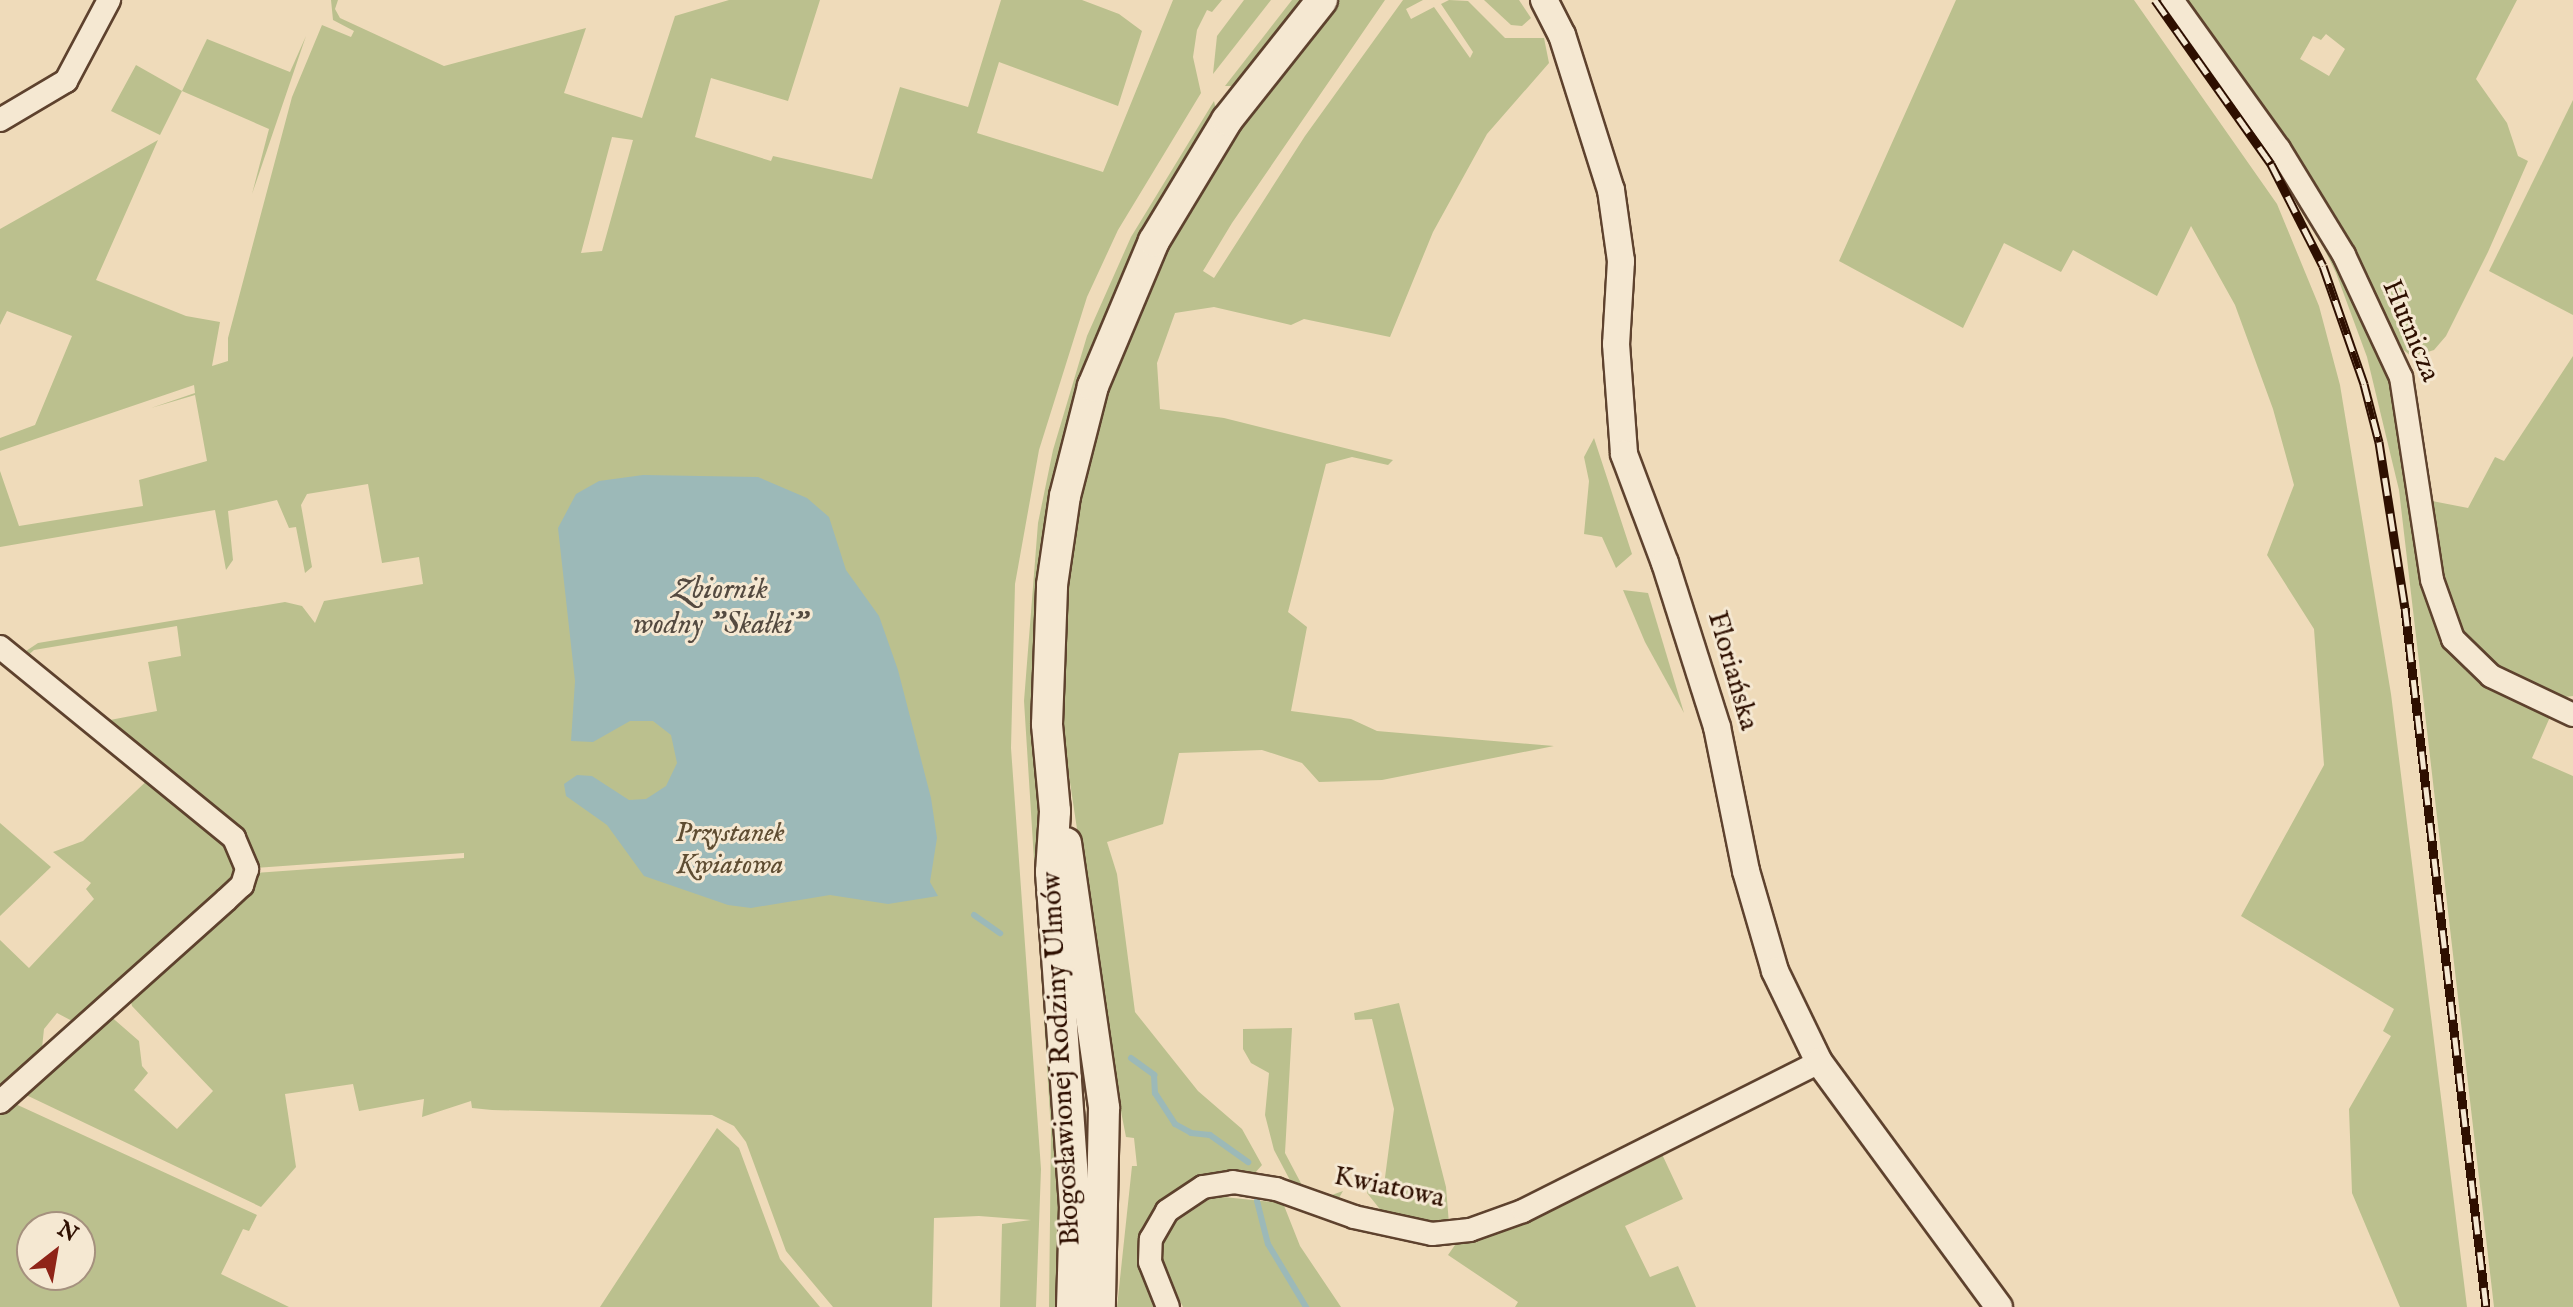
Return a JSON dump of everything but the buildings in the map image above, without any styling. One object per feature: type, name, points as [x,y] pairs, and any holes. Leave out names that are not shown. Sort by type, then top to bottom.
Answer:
[{"type":"main road","name":"Błogosławionej Rodziny Ulmów","points":[[1072,1307],[1075,1207],[1051,872],[1055,811],[1047,724],[1052,585],[1065,496],[1093,386],[1139,273],[1178,199],[1227,120],[1322,0]]},
{"type":"main road","name":"Błogosławionej Rodziny Ulmów","points":[[1055,811],[1071,871],[1100,1067],[1105,1150],[1100,1307]]},
{"type":"street","points":[[0,120],[66,81],[109,0]]},
{"type":"street","name":"Floriańska","points":[[1544,0],[1562,35],[1611,190],[1621,261],[1616,344],[1624,454],[1665,563],[1717,727],[1746,871],[1775,971],[1819,1062],[1999,1307]]},
{"type":"street","name":"Hutnicza","points":[[2172,0],[2279,149],[2336,241],[2401,377],[2432,580],[2453,639],[2491,676],[2573,715]]},
{"type":"street","points":[[0,647],[98,722],[234,838],[247,867],[238,890],[0,1102]]},
{"type":"street","name":"Kwiatowa","points":[[1168,1307],[1153,1273],[1151,1239],[1167,1211],[1203,1187],[1233,1182],[1276,1189],[1354,1217],[1432,1234],[1470,1230],[1523,1211],[1819,1062]]},
{"type":"green space","name":"Przystanek Kwiatowa","points":[[331,0],[338,0],[335,9],[340,18],[444,66],[586,28],[564,93],[642,118],[675,16],[729,0],[820,0],[788,101],[711,78],[695,137],[771,161],[773,156],[872,179],[900,87],[968,107],[1001,0],[1082,0],[1119,14],[1142,31],[1118,106],[999,62],[977,133],[1103,172],[1173,0],[1222,0],[1212,12],[1207,10],[1197,30],[1193,57],[1201,93],[1118,230],[1087,297],[1039,450],[1015,584],[1011,748],[1041,1169],[1036,1307],[1000,1307],[1002,1224],[1031,1220],[979,1216],[934,1218],[932,1307],[833,1307],[786,1251],[746,1142],[734,1126],[712,1115],[492,1110],[472,1108],[471,1101],[422,1117],[424,1099],[359,1111],[353,1084],[285,1094],[296,1167],[261,1207],[24,1094],[108,1014],[139,1041],[142,1066],[148,1073],[134,1090],[177,1129],[213,1091],[132,1006],[129,995],[255,873],[464,858],[464,853],[255,868],[110,720],[157,711],[148,662],[181,656],[177,626],[34,650],[25,658],[20,655],[38,643],[285,602],[302,606],[315,623],[324,601],[423,584],[419,557],[382,563],[368,484],[307,494],[301,505],[312,567],[305,573],[296,527],[289,528],[277,500],[228,511],[233,560],[226,570],[215,510],[0,547],[0,471],[19,526],[143,506],[139,480],[207,461],[195,395],[151,408],[195,393],[194,385],[0,451],[0,438],[35,425],[72,336],[7,311],[0,325],[0,229],[158,140],[96,280],[186,316],[220,322],[212,366],[228,361],[228,338],[292,97],[322,25],[351,37],[354,31],[333,20]],"holes":[[[612,137],[633,140],[602,251],[581,253]]]},
{"type":"green space","points":[[1244,0],[1271,0],[1213,74],[1217,36]]},
{"type":"green space","points":[[1292,0],[1306,0],[1236,86],[1225,86]]},
{"type":"green space","points":[[1336,0],[1385,0],[1232,223],[1203,271],[1214,278],[1305,136],[1403,0],[1423,0],[1406,9],[1411,19],[1434,7],[1470,58],[1473,52],[1441,4],[1449,0],[1468,1],[1505,38],[1544,38],[1549,63],[1487,134],[1433,232],[1390,337],[1304,319],[1291,325],[1214,307],[1175,313],[1157,363],[1160,409],[1224,418],[1393,460],[1388,465],[1352,457],[1326,464],[1288,612],[1307,627],[1291,711],[1351,719],[1377,731],[1554,746],[1382,780],[1319,782],[1302,763],[1262,750],[1179,753],[1163,824],[1107,842],[1117,874],[1135,1012],[1198,1091],[1242,1129],[1262,1165],[1254,1174],[1200,1179],[1162,1201],[1158,1307],[1117,1307],[1132,1166],[1137,1166],[1134,1138],[1126,1137],[1114,1076],[1062,729],[1067,580],[1081,493],[1116,357],[1158,262],[1218,156]]},
{"type":"green space","points":[[1484,0],[1519,0],[1531,18],[1522,26],[1511,25]]},
{"type":"green space","points":[[1956,0],[2134,0],[2277,204],[2319,306],[2340,385],[2391,694],[2467,1307],[2400,1307],[2352,1193],[2349,1109],[2391,1036],[2383,1031],[2394,1009],[2241,916],[2324,765],[2314,629],[2267,555],[2294,485],[2273,409],[2235,305],[2191,226],[2157,296],[2073,250],[2061,272],[2004,243],[1963,328],[1839,261]]},
{"type":"green space","points":[[2179,0],[2517,0],[2476,79],[2507,123],[2518,156],[2528,161],[2446,336],[2434,350],[2412,357],[2393,341]],"holes":[[[2326,34],[2345,49],[2329,76],[2300,59],[2313,36],[2321,40]]]},
{"type":"green space","points":[[306,36],[252,194],[269,129],[182,91],[207,39],[290,72]]},
{"type":"green space","points":[[136,65],[182,91],[160,135],[111,111]]},
{"type":"green space","points":[[2573,100],[2573,315],[2489,271]]},
{"type":"green space","points":[[1214,101],[1217,114],[1090,359],[1041,820],[1061,1097],[1060,1307],[1049,1307],[1051,1131],[1024,701],[1038,523],[1053,450],[1087,336],[1131,237]]},
{"type":"green space","points":[[2296,191],[2320,222],[2394,382],[2448,640],[2573,720],[2573,726],[2550,717],[2532,758],[2573,776],[2573,1307],[2494,1307],[2399,490],[2367,357],[2336,273]]},
{"type":"green space","points":[[2573,356],[2573,696],[2556,698],[2496,672],[2448,618],[2427,500],[2468,508],[2495,457],[2504,461]]},
{"type":"green space","points":[[1594,438],[1632,554],[1616,568],[1602,537],[1584,534],[1589,481],[1584,457]]},
{"type":"green space","points":[[1623,590],[1648,593],[1684,713],[1645,642]]},
{"type":"green space","points":[[153,775],[234,847],[239,875],[74,1022],[57,1013],[44,1029],[42,1048],[0,1086],[0,940],[29,968],[94,899],[86,889],[91,883],[53,852],[83,841]]},
{"type":"green space","points":[[0,823],[51,867],[0,916]]},
{"type":"green space","points":[[1399,1003],[1446,1187],[1449,1224],[1383,1213],[1367,1193],[1367,1183],[1384,1185],[1394,1109],[1372,1019],[1355,1020],[1354,1013]]},
{"type":"green space","points":[[1292,1028],[1285,1153],[1304,1189],[1329,1196],[1343,1191],[1336,1203],[1292,1184],[1274,1150],[1265,1115],[1269,1073],[1251,1063],[1243,1049],[1243,1029]]},
{"type":"green space","points":[[9,1101],[257,1215],[249,1231],[243,1229],[221,1274],[289,1307],[0,1307],[0,1109]]},
{"type":"green space","points":[[717,1128],[739,1148],[780,1259],[820,1307],[600,1307]]},
{"type":"green space","points":[[1660,1150],[1683,1199],[1625,1226],[1650,1277],[1678,1266],[1696,1307],[1515,1307],[1518,1302],[1448,1255],[1455,1245]]},
{"type":"green space","points":[[1214,1196],[1283,1203],[1300,1246],[1341,1307],[1183,1307],[1161,1263],[1161,1242],[1171,1225]]},
{"type":"water","name":"Zbiornik wodny \"Skałki\"","points":[[643,475],[758,477],[807,498],[829,517],[846,570],[879,616],[898,670],[931,798],[937,838],[930,882],[938,896],[888,904],[830,895],[751,908],[728,905],[644,876],[607,825],[566,796],[564,784],[577,775],[592,776],[629,800],[646,799],[666,786],[677,763],[671,735],[653,721],[630,721],[593,742],[571,741],[575,681],[558,528],[576,494],[599,481]]},
{"type":"waterway","points":[[974,915],[1000,933]]},
{"type":"waterway","points":[[1131,1058],[1154,1075],[1155,1093],[1175,1124],[1191,1133],[1210,1135],[1248,1162]]},
{"type":"waterway","points":[[1257,1201],[1268,1244],[1306,1307]]},
{"type":"railway","points":[[2155,0],[2271,164],[2323,266],[2364,384],[2379,442],[2405,608],[2486,1307]]}]
